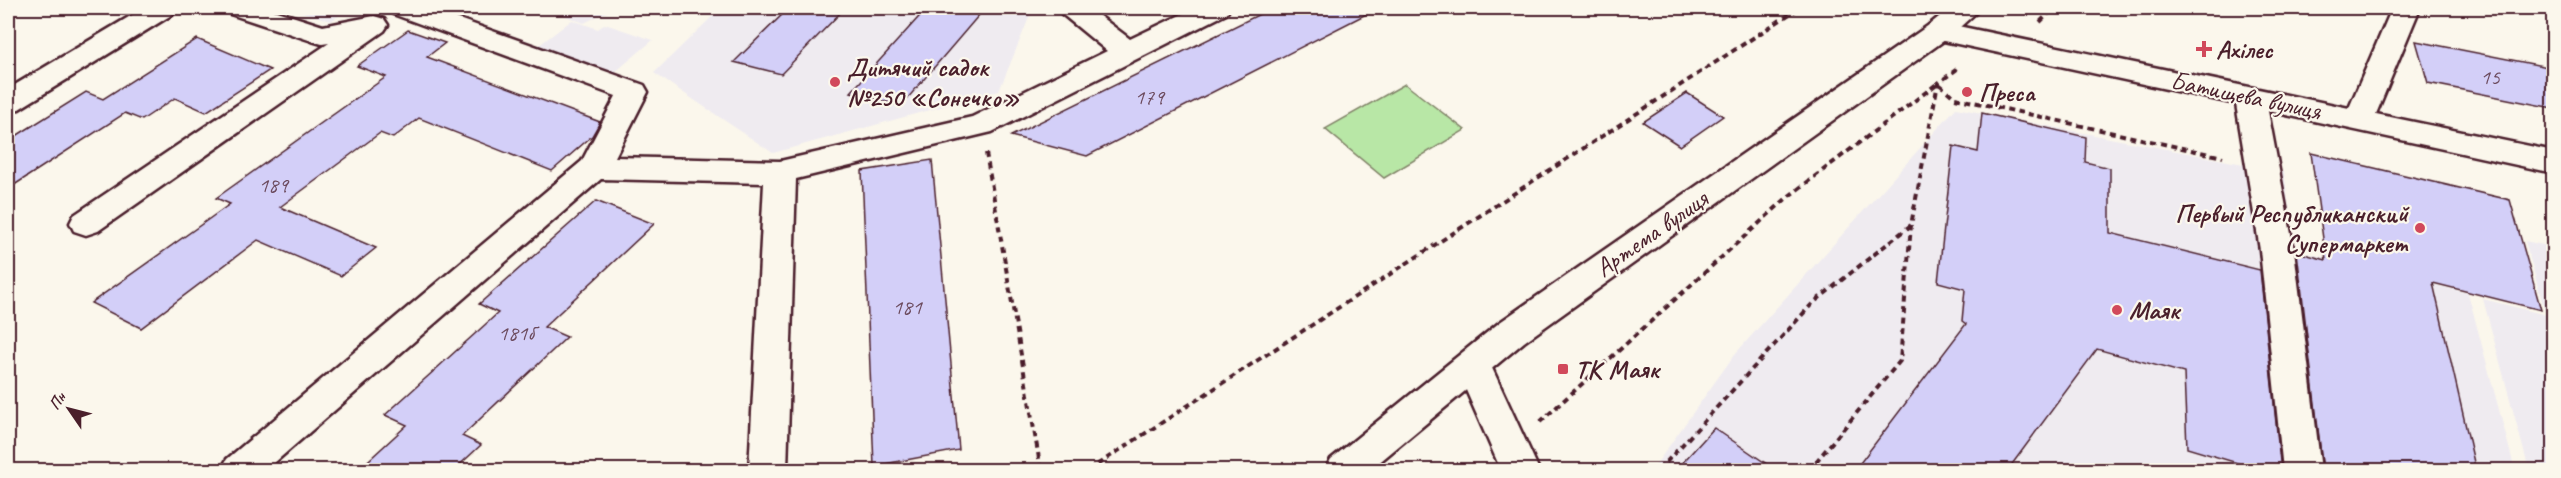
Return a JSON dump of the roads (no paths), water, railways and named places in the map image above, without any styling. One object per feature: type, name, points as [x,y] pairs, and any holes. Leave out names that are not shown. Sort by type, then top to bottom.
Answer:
[{"type":"main road","points":[[8,102],[163,8]]},
{"type":"main road","points":[[240,8],[322,35],[374,25]]},
{"type":"main road","points":[[86,223],[374,25],[403,8],[633,92],[594,168],[240,471]]},
{"type":"main road","points":[[1072,8],[1127,52]]},
{"type":"main road","points":[[594,168],[780,172],[981,125],[1216,8]]},
{"type":"main road","name":"Артема вулиця","points":[[1344,471],[1512,332],[1939,31],[1967,8]]},
{"type":"main road","points":[[2359,119],[2406,8]]},
{"type":"main road","name":"Батищева вулиця","points":[[1939,31],[2553,162]]},
{"type":"main road","points":[[2250,96],[2277,250],[2302,471]]},
{"type":"main road","points":[[768,471],[780,172]]},
{"type":"main road","points":[[1473,365],[1516,460]]},
{"type":"place","name":"Ахілес","points":[[2204,49]]},
{"type":"place","name":"Дитячий садок №250 «Сонечко»","points":[[835,82]]},
{"type":"place","name":"Преса","points":[[1967,92]]},
{"type":"place","name":"Первый Республиканский Супермаркет","points":[[2420,228]]},
{"type":"place","name":"Маяк","points":[[2117,310]]},
{"type":"place","name":"ТК Маяк","points":[[1563,369]]}]
